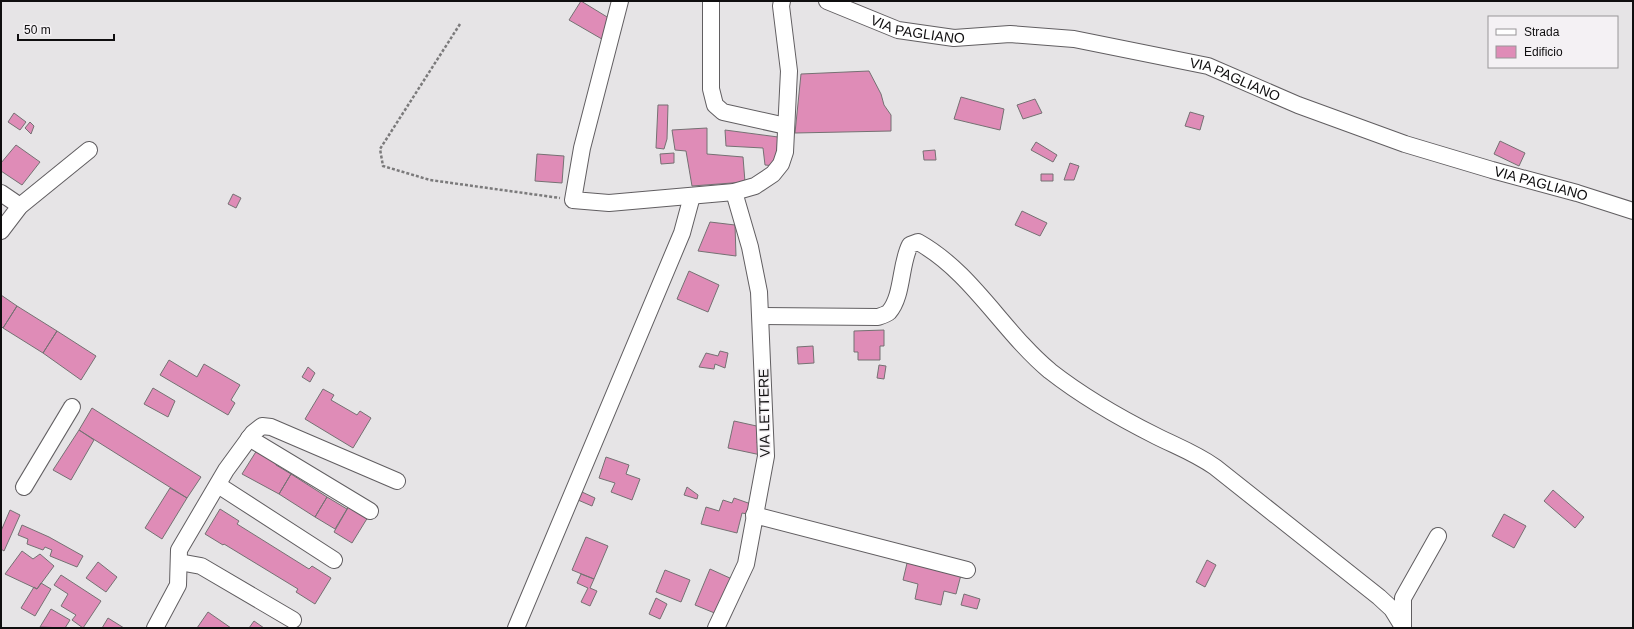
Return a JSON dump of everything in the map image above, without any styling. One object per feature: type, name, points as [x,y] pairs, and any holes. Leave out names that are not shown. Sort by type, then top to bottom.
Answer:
[{"type":"street","points":[[620,1],[582,148],[573,200],[609,203],[734,192],[755,186],[773,174],[781,164],[785,152],[789,70],[781,6],[782,1]]},
{"type":"street","points":[[711,1],[711,89],[715,105],[723,112],[786,126]]},
{"type":"street","name":"VIA PAGLIANO","points":[[827,1],[898,30],[954,38],[1010,34],[1074,39],[1208,66],[1298,105],[1405,144],[1577,193],[1633,211]]},
{"type":"street","points":[[1,231],[20,206],[90,150]]},
{"type":"street","name":"VIA LETTERE","points":[[716,628],[746,564],[754,514],[766,456],[759,292],[750,247],[734,192]]},
{"type":"street","points":[[1,193],[20,206]]},
{"type":"street","points":[[516,628],[682,233],[692,196]]},
{"type":"street","points":[[761,316],[878,317],[888,313],[895,302],[906,252],[910,245],[918,242],[933,250],[949,264],[1026,348],[1050,370],[1068,384],[1125,419],[1157,437],[1197,454],[1215,467],[1380,597],[1392,609],[1404,628]]},
{"type":"street","points":[[24,487],[72,407]]},
{"type":"street","points":[[155,628],[178,585],[179,550],[226,470],[251,435],[262,426],[271,426],[397,481]]},
{"type":"street","points":[[251,435],[370,511]]},
{"type":"street","points":[[218,485],[334,560]]},
{"type":"street","points":[[754,514],[967,570]]},
{"type":"street","points":[[1404,628],[1403,598],[1438,536]]},
{"type":"street","points":[[179,562],[201,566],[293,620]]},
{"type":"path","points":[[460,24],[380,149],[383,166],[430,180],[520,191],[573,200]]},
{"type":"building","points":[[581,1],[612,20],[607,42],[569,20]]},
{"type":"building","points":[[869,71],[881,94],[884,105],[891,115],[891,131],[795,133],[801,74]]},
{"type":"building","points":[[961,97],[1004,109],[1000,130],[954,119]]},
{"type":"building","points":[[1035,99],[1042,113],[1023,119],[1017,105]]},
{"type":"building","points":[[658,105],[668,105],[667,139],[664,149],[656,148]]},
{"type":"building","points":[[1190,112],[1204,116],[1200,130],[1185,126]]},
{"type":"building","points":[[14,113],[26,122],[20,130],[8,122]]},
{"type":"building","points":[[30,122],[34,126],[31,134],[25,128]]},
{"type":"building","points":[[707,128],[707,154],[743,157],[745,182],[692,186],[686,151],[675,150],[672,130]]},
{"type":"building","points":[[725,130],[778,137],[776,166],[765,165],[763,148],[726,146]]},
{"type":"building","points":[[1500,141],[1525,153],[1519,166],[1494,154]]},
{"type":"building","points":[[1036,142],[1057,155],[1053,162],[1031,150]]},
{"type":"building","points":[[16,145],[40,162],[22,185],[1,171],[1,163]]},
{"type":"building","points":[[935,150],[936,160],[924,160],[923,151]]},
{"type":"building","points":[[674,153],[674,163],[661,164],[660,154]]},
{"type":"building","points":[[537,154],[564,156],[562,183],[535,181]]},
{"type":"building","points":[[1070,163],[1079,166],[1074,180],[1064,180]]},
{"type":"building","points":[[1041,174],[1053,174],[1053,181],[1041,181]]},
{"type":"building","points":[[233,194],[241,198],[236,208],[228,204]]},
{"type":"building","points":[[1022,211],[1047,223],[1040,236],[1015,225]]},
{"type":"building","points":[[710,222],[735,225],[736,256],[698,251]]},
{"type":"building","points":[[689,271],[719,285],[708,312],[677,299]]},
{"type":"building","points":[[1,295],[17,306],[3,328],[1,326]]},
{"type":"building","points":[[17,306],[57,331],[43,353],[3,328]]},
{"type":"building","points":[[884,330],[884,346],[880,346],[880,360],[858,360],[858,352],[854,352],[854,331]]},
{"type":"building","points":[[57,331],[96,356],[81,380],[43,353]]},
{"type":"building","points":[[813,346],[814,363],[798,364],[797,347]]},
{"type":"building","points":[[720,351],[728,353],[725,368],[715,364],[714,369],[699,367],[706,353],[718,356]]},
{"type":"building","points":[[169,360],[197,377],[204,364],[240,385],[231,400],[235,403],[228,415],[160,375]]},
{"type":"building","points":[[879,365],[886,366],[884,379],[877,378]]},
{"type":"building","points":[[308,367],[315,373],[310,382],[302,377]]},
{"type":"building","points":[[153,388],[175,401],[168,417],[144,404]]},
{"type":"building","points":[[323,389],[334,395],[331,400],[357,415],[360,411],[371,418],[353,448],[305,419]]},
{"type":"building","points":[[92,408],[201,477],[187,498],[79,430]]},
{"type":"building","points":[[734,421],[761,427],[757,443],[763,445],[761,455],[728,448]]},
{"type":"building","points":[[79,430],[94,440],[71,480],[53,470]]},
{"type":"building","points":[[257,450],[277,462],[276,465],[291,474],[279,494],[242,474]]},
{"type":"building","points":[[606,457],[629,465],[626,474],[640,479],[632,500],[611,492],[615,483],[599,478]]},
{"type":"building","points":[[291,474],[327,497],[315,517],[279,494]]},
{"type":"building","points":[[687,487],[698,495],[697,499],[684,495]]},
{"type":"building","points":[[170,488],[187,498],[162,539],[145,528]]},
{"type":"building","points":[[1553,490],[1584,517],[1575,528],[1544,501]]},
{"type":"building","points":[[582,492],[595,498],[592,506],[578,500]]},
{"type":"building","points":[[327,497],[347,509],[335,529],[315,517]]},
{"type":"building","points":[[734,498],[751,504],[747,514],[742,513],[737,533],[701,524],[706,507],[719,511],[723,500],[732,503]]},
{"type":"building","points":[[349,506],[368,517],[352,543],[334,532]]},
{"type":"building","points":[[220,509],[239,521],[237,524],[309,569],[312,566],[331,578],[315,604],[296,592],[298,589],[205,534]]},
{"type":"building","points":[[10,510],[20,515],[4,551],[1,549],[1,531]]},
{"type":"building","points":[[1504,514],[1526,526],[1514,548],[1492,536]]},
{"type":"building","points":[[22,525],[49,537],[83,556],[77,567],[50,556],[52,550],[45,547],[43,550],[27,544],[28,539],[18,535]]},
{"type":"building","points":[[586,537],[608,546],[594,579],[572,570]]},
{"type":"building","points":[[22,551],[33,559],[40,554],[54,566],[37,589],[5,574]]},
{"type":"building","points":[[908,559],[962,571],[956,594],[944,591],[941,605],[915,599],[918,584],[903,580]]},
{"type":"building","points":[[1207,560],[1216,565],[1205,587],[1196,582]]},
{"type":"building","points":[[98,562],[117,577],[106,592],[86,578]]},
{"type":"building","points":[[710,569],[732,579],[717,614],[695,605]]},
{"type":"building","points":[[665,570],[690,580],[681,602],[656,592]]},
{"type":"building","points":[[581,574],[594,579],[590,588],[597,591],[590,606],[581,602],[588,588],[577,583]]},
{"type":"building","points":[[61,575],[101,601],[83,628],[72,620],[76,615],[61,606],[68,594],[54,585]]},
{"type":"building","points":[[41,583],[51,589],[35,616],[21,608],[34,587],[37,589]]},
{"type":"building","points":[[964,594],[980,599],[977,609],[961,605]]},
{"type":"building","points":[[656,598],[667,604],[660,619],[649,614]]},
{"type":"building","points":[[51,609],[70,620],[65,628],[40,627]]},
{"type":"building","points":[[208,612],[231,628],[197,628]]},
{"type":"building","points":[[108,618],[124,628],[102,628]]},
{"type":"building","points":[[254,621],[264,628],[249,628]]}]
